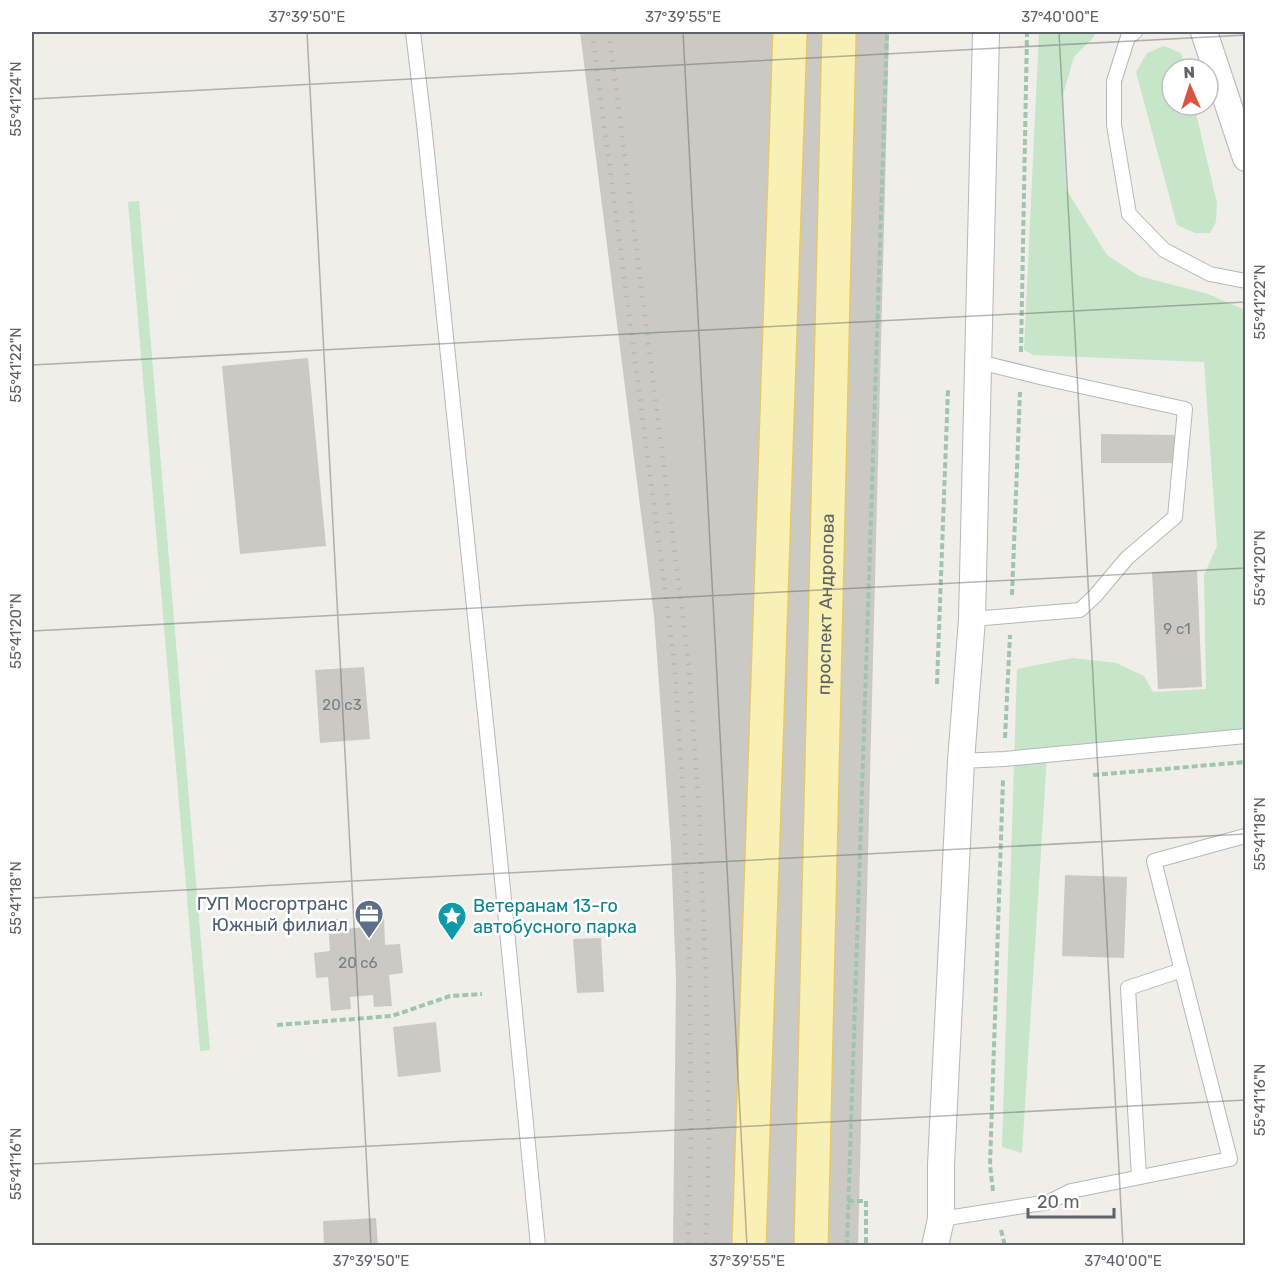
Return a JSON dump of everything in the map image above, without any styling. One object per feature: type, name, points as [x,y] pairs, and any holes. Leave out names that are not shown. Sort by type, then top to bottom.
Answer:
[{"type":"main road","points":[[749,1245],[790,32]]},
{"type":"main road","name":"проспект Андропова","points":[[811,1245],[839,32]]},
{"type":"street","points":[[935,1245],[941,1219],[941,1165],[961,761],[972,618],[986,32]]},
{"type":"street","points":[[1204,32],[1245,158]]},
{"type":"street","points":[[941,1219],[953,1245]]},
{"type":"lane","points":[[413,32],[495,804],[538,1245]]},
{"type":"lane","points":[[1135,32],[1128,37],[1114,81],[1114,125],[1130,214],[1164,250],[1210,274],[1245,281]]},
{"type":"lane","points":[[972,618],[1080,609],[1095,596],[1127,558],[1175,517],[1185,409],[979,362]]},
{"type":"lane","points":[[961,761],[1005,759],[1245,736]]},
{"type":"lane","points":[[941,1219],[1049,1202],[1071,1191],[1230,1159],[1154,861],[1245,837]]},
{"type":"lane","points":[[1138,1177],[1128,988],[1182,970]]},
{"type":"path","points":[[847,1245],[887,32]]},
{"type":"path","points":[[937,689],[948,379]]},
{"type":"path","points":[[1084,775],[1245,762]]},
{"type":"path","points":[[277,1024],[392,1016],[450,996],[482,994]]},
{"type":"path","points":[[848,1201],[866,1201],[866,1245]]},
{"type":"green space","points":[[1039,32],[1096,32],[1074,57],[1062,98],[1066,189],[1107,255],[1139,276],[1208,294],[1245,310],[1245,734],[1047,755],[1022,1153],[1002,1147],[1017,669],[1073,658],[1116,663],[1144,676],[1153,692],[1206,689],[1204,575],[1217,546],[1204,362],[1033,355],[1024,350]]},
{"type":"green space","points":[[1164,46],[1181,53],[1182,57],[1160,57],[1160,117],[1197,117],[1217,203],[1216,222],[1210,233],[1195,233],[1177,225],[1136,72],[1147,53]]},
{"type":"green space","points":[[139,201],[210,1050],[200,1051],[128,202]]},
{"type":"building","points":[[580,32],[889,32],[858,1246],[673,1246],[676,979],[671,848],[654,616]]},
{"type":"building","points":[[308,358],[326,546],[240,554],[222,366]]},
{"type":"building","points":[[1101,434],[1178,435],[1178,463],[1101,463]]},
{"type":"building","points":[[1197,570],[1202,687],[1158,689],[1152,572]]},
{"type":"building","points":[[364,667],[370,739],[320,743],[315,670]]},
{"type":"building","points":[[1065,875],[1127,877],[1124,958],[1062,956]]},
{"type":"building","points":[[384,916],[385,945],[400,944],[403,973],[389,975],[392,1006],[374,1007],[373,995],[350,997],[351,1009],[331,1011],[328,977],[316,978],[314,953],[330,951],[328,920],[341,919],[342,929],[368,927],[367,917]]},
{"type":"building","points":[[601,938],[604,992],[577,993],[573,939]]},
{"type":"building","points":[[436,1022],[441,1072],[398,1077],[393,1027]]},
{"type":"building","points":[[376,1218],[378,1246],[324,1246],[323,1221]]},
{"type":"railway","points":[[592,32],[674,659],[684,808],[690,985],[691,1134],[688,1246]]},
{"type":"railway","points":[[609,32],[688,658],[699,809],[706,983],[709,1137],[706,1246]]},
{"type":"place","name":"ГУП Мосгортранс Южный филиал","points":[[369,940]]},
{"type":"place","name":"Ветеранам 13-го автобусного парка","points":[[452,942]]}]
